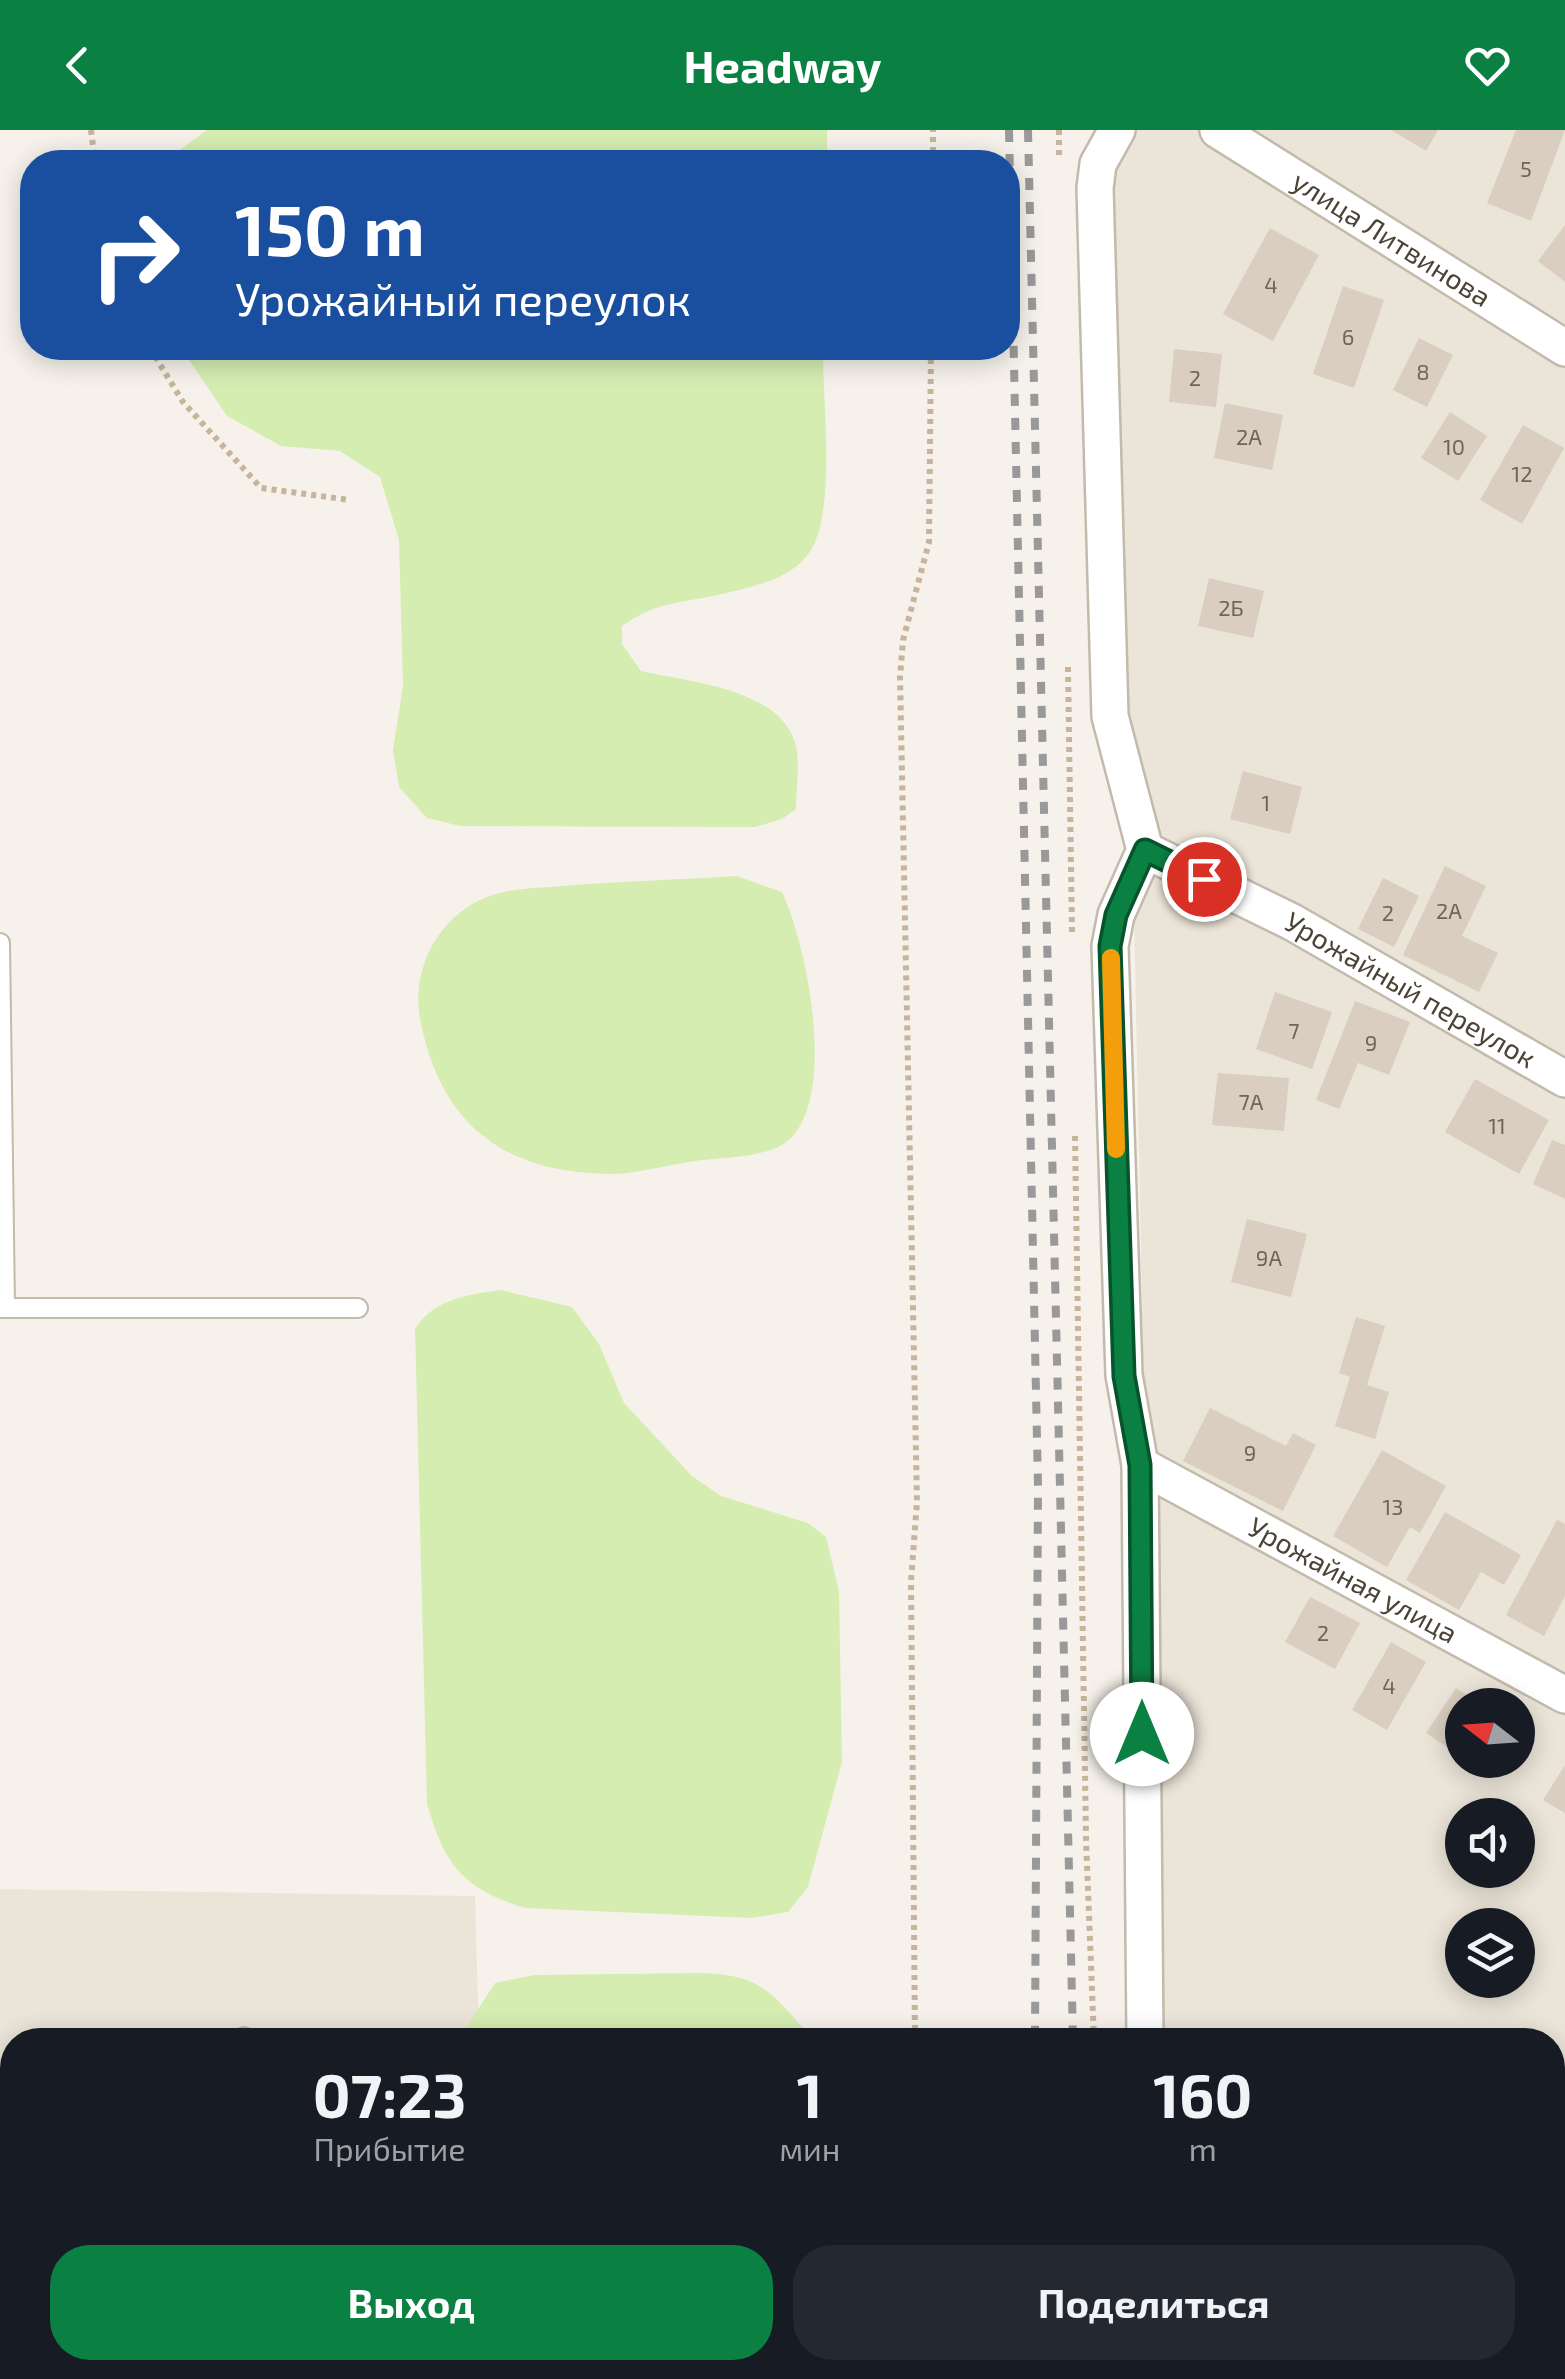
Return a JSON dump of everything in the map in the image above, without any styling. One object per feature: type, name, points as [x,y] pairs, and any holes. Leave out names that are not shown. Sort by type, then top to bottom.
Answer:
[{"type":"street","points":[[1117,130],[1098,164],[1095,188],[1110,716],[1145,850],[1116,915],[1110,946],[1124,1376],[1140,1465],[1145,2028]]},
{"type":"street","name":"улица Литвинова","points":[[1218,130],[1565,348]]},
{"type":"street","name":"Урожайный переулок","points":[[1145,850],[1292,922],[1565,1078]]},
{"type":"street","name":"Урожайная улица","points":[[1140,1465],[1565,1695]]},
{"type":"lane","points":[[0,943],[2,1308],[358,1308]]},
{"type":"path","points":[[157,360],[183,402],[261,488],[350,500]]},
{"type":"path","points":[[915,2028],[911,1581],[917,1502],[900,678],[903,640],[929,542],[931,360]]},
{"type":"shaded area","points":[[1119,130],[1565,130],[1565,2028],[1157,2028],[1132,814],[1111,153]]},
{"type":"shaded area","points":[[0,1889],[475,1896],[479,2028],[0,2028]]},
{"type":"green space","points":[[207,130],[827,130],[827,150],[180,150]]},
{"type":"green space","points":[[189,360],[823,360],[825,489],[822,517],[805,558],[770,581],[662,606],[622,626],[622,644],[641,671],[731,691],[772,711],[787,727],[796,746],[796,809],[782,819],[755,827],[460,826],[427,818],[399,787],[393,750],[403,686],[399,540],[380,477],[340,451],[281,446],[227,416]]},
{"type":"green space","points":[[736,876],[782,892],[808,982],[815,1055],[812,1089],[804,1118],[790,1139],[757,1154],[605,1174],[568,1171],[506,1151],[460,1113],[429,1055],[418,1000],[424,963],[455,917],[487,897],[515,890]]},
{"type":"green space","points":[[501,1290],[572,1307],[599,1344],[624,1403],[692,1476],[721,1496],[808,1523],[826,1537],[839,1591],[842,1762],[808,1887],[788,1912],[751,1918],[525,1908],[471,1883],[441,1843],[427,1803],[415,1328],[443,1304]]},
{"type":"green space","points":[[697,1973],[738,1977],[776,1998],[803,2028],[466,2028],[495,1983],[534,1975]]},
{"type":"building","points":[[1391,130],[1438,130],[1426,151]]},
{"type":"building","points":[[1516,130],[1565,130],[1531,221],[1487,203]]},
{"type":"building","points":[[1565,225],[1565,282],[1538,261]]},
{"type":"building","points":[[1270,228],[1319,255],[1273,341],[1223,314]]},
{"type":"building","points":[[1343,286],[1384,300],[1354,388],[1313,374]]},
{"type":"building","points":[[1419,338],[1453,355],[1427,407],[1393,390]]},
{"type":"building","points":[[1174,349],[1222,354],[1216,407],[1169,402]]},
{"type":"building","points":[[1225,403],[1283,415],[1272,470],[1214,458]]},
{"type":"building","points":[[1450,412],[1487,436],[1458,481],[1421,458]]},
{"type":"building","points":[[1523,425],[1564,448],[1522,524],[1480,500]]},
{"type":"building","points":[[1209,578],[1264,591],[1253,638],[1198,626]]},
{"type":"building","points":[[1243,771],[1302,787],[1290,834],[1230,819]]},
{"type":"building","points":[[1445,866],[1486,886],[1462,936],[1498,953],[1479,992],[1403,955]]},
{"type":"building","points":[[1383,878],[1419,896],[1394,947],[1358,929]]},
{"type":"building","points":[[1275,992],[1332,1012],[1312,1069],[1256,1049]]},
{"type":"building","points":[[1355,1001],[1410,1022],[1389,1075],[1358,1063],[1339,1109],[1316,1100]]},
{"type":"building","points":[[1218,1073],[1289,1078],[1284,1131],[1212,1125]]},
{"type":"building","points":[[1475,1079],[1549,1120],[1519,1174],[1445,1132]]},
{"type":"building","points":[[1552,1140],[1565,1145],[1565,1199],[1533,1184]]},
{"type":"building","points":[[1247,1219],[1307,1234],[1291,1297],[1231,1282]]},
{"type":"building","points":[[1356,1317],[1385,1326],[1367,1385],[1389,1392],[1375,1439],[1335,1426],[1350,1377],[1339,1373]]},
{"type":"building","points":[[1210,1408],[1286,1446],[1293,1433],[1316,1445],[1283,1511],[1183,1461]]},
{"type":"building","points":[[1382,1450],[1446,1486],[1420,1533],[1410,1527],[1387,1567],[1333,1536]]},
{"type":"building","points":[[1445,1512],[1521,1555],[1504,1585],[1481,1572],[1459,1610],[1406,1580]]},
{"type":"building","points":[[1557,1520],[1565,1524],[1565,1596],[1544,1636],[1506,1615]]},
{"type":"building","points":[[1310,1597],[1360,1623],[1335,1669],[1285,1642]]},
{"type":"building","points":[[1391,1642],[1426,1662],[1387,1730],[1352,1710]]},
{"type":"building","points":[[1445,1704],[1445,1746],[1426,1733]]},
{"type":"building","points":[[1565,1765],[1565,1813],[1543,1800]]},
{"type":"railway","points":[[1009,130],[1009,150]]},
{"type":"railway","points":[[1028,130],[1073,2028]]},
{"type":"railway","points":[[1014,360],[1038,1486],[1035,2028]]},
{"type":"slow traffic","points":[[1111,958],[1116,1149]]},
{"type":"route","points":[[1142,1734],[1140,1465],[1124,1376],[1110,946],[1116,915],[1145,850],[1204,879]]}]
